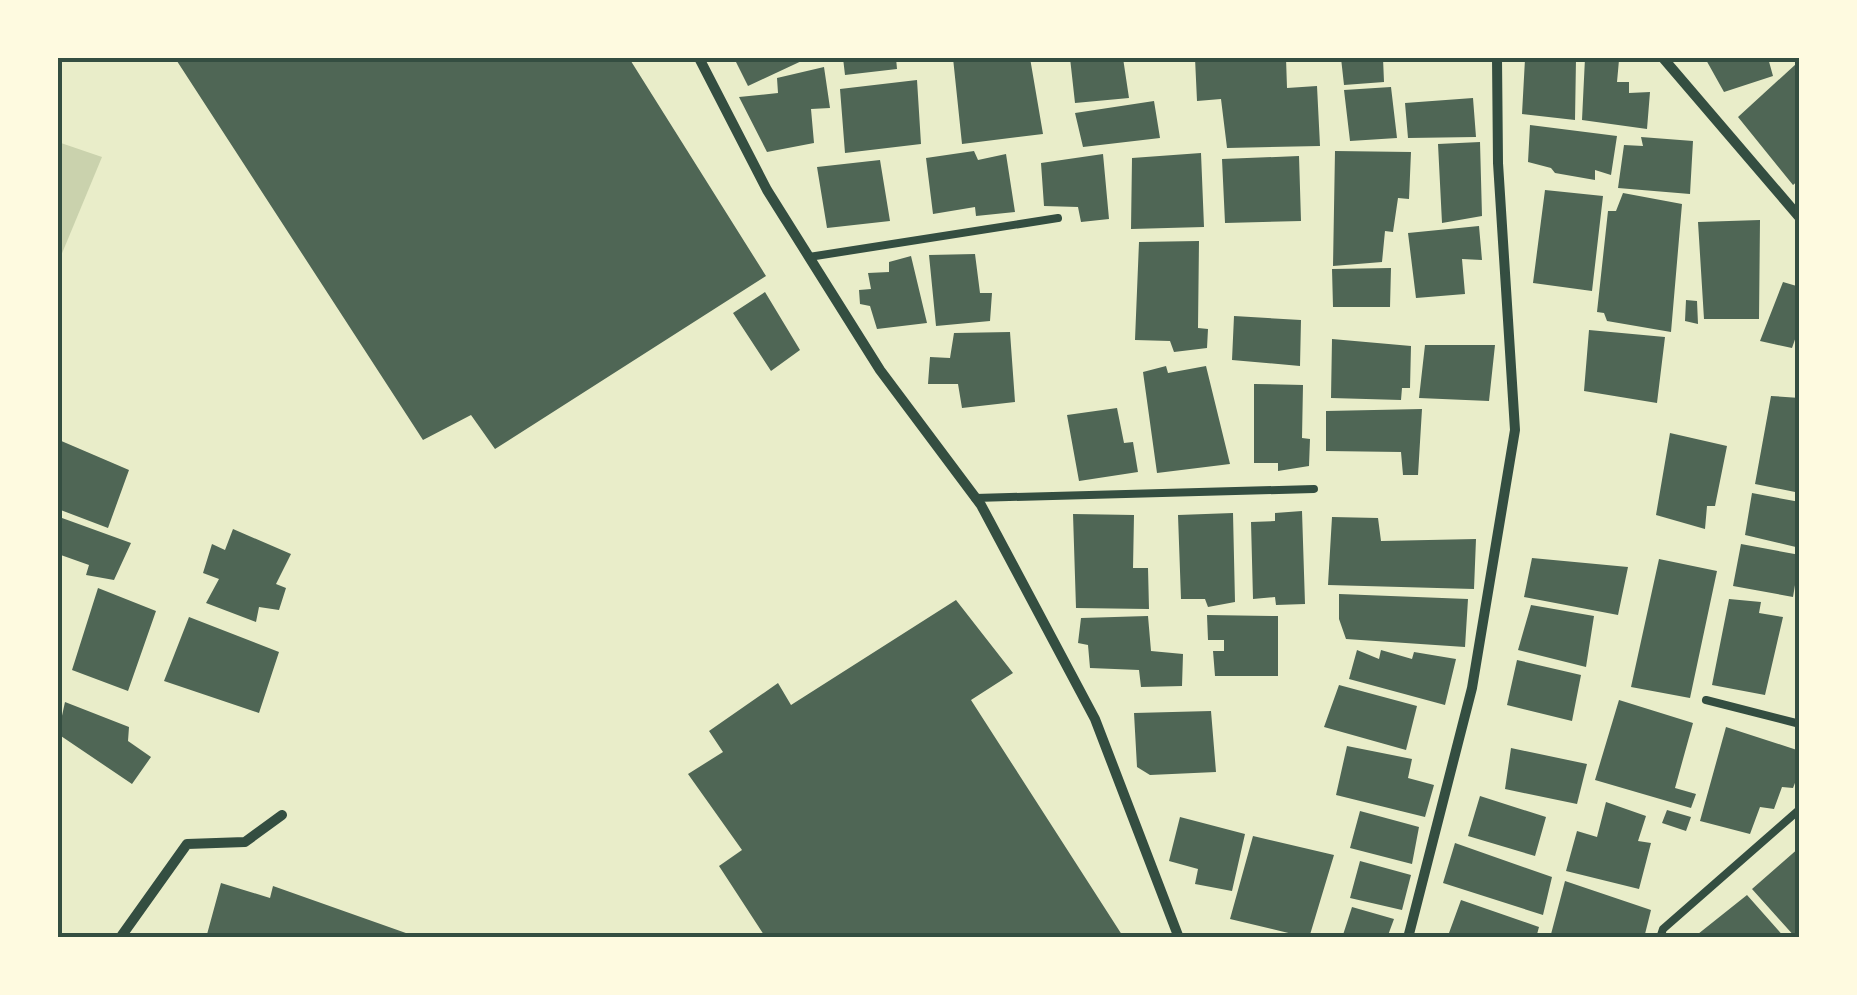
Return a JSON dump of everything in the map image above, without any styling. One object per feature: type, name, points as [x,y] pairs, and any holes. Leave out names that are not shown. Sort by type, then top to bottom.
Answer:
[{"type":"street","points":[[699,58],[767,190],[880,370],[975,498],[1095,719],[1180,938]]},
{"type":"street","points":[[1408,938],[1472,688],[1514,430],[1498,162],[1497,58]]},
{"type":"street","points":[[1663,58],[1800,218]]},
{"type":"street","points":[[120,938],[187,844],[244,842],[282,815]]},
{"type":"lane","points":[[809,256],[1058,218]]},
{"type":"lane","points":[[975,498],[1314,489]]},
{"type":"lane","points":[[1706,700],[1800,724]]},
{"type":"lane","points":[[1660,938],[1663,929],[1800,809]]},
{"type":"green space","points":[[58,142],[102,157],[58,263]]},
{"type":"building","points":[[175,58],[629,58],[766,276],[495,449],[471,415],[423,440]]},
{"type":"building","points":[[734,58],[808,58],[748,86]]},
{"type":"building","points":[[843,58],[896,58],[897,69],[845,75]]},
{"type":"building","points":[[953,58],[1030,58],[1043,134],[962,144]]},
{"type":"building","points":[[1070,58],[1123,58],[1129,98],[1075,103]]},
{"type":"building","points":[[1195,58],[1286,58],[1287,88],[1317,86],[1320,146],[1227,148],[1221,99],[1197,101]]},
{"type":"building","points":[[1341,58],[1383,58],[1384,82],[1344,85]]},
{"type":"building","points":[[1585,58],[1619,60],[1617,82],[1629,82],[1629,93],[1650,92],[1647,129],[1582,120]]},
{"type":"building","points":[[1705,58],[1768,58],[1773,76],[1724,92]]},
{"type":"building","points":[[1525,59],[1576,59],[1575,120],[1522,114]]},
{"type":"building","points":[[1796,64],[1800,68],[1800,179],[1793,185],[1738,117]]},
{"type":"building","points":[[824,67],[830,108],[811,109],[814,143],[767,152],[739,97],[778,93],[777,78]]},
{"type":"building","points":[[917,80],[921,144],[845,153],[840,89]]},
{"type":"building","points":[[1391,87],[1397,138],[1350,141],[1344,90]]},
{"type":"building","points":[[1473,98],[1476,137],[1408,138],[1405,103]]},
{"type":"building","points":[[1154,101],[1160,138],[1083,147],[1075,113]]},
{"type":"building","points":[[1530,125],[1617,136],[1611,175],[1595,170],[1595,180],[1555,173],[1551,168],[1528,162]]},
{"type":"building","points":[[1641,137],[1693,141],[1690,194],[1618,188],[1624,145],[1643,146]]},
{"type":"building","points":[[1480,142],[1482,216],[1442,223],[1438,144]]},
{"type":"building","points":[[974,151],[978,160],[1006,154],[1015,212],[976,216],[975,207],[933,214],[926,158]]},
{"type":"building","points":[[1335,151],[1411,152],[1409,199],[1398,198],[1393,232],[1385,231],[1382,262],[1333,266]]},
{"type":"building","points":[[1201,153],[1204,227],[1131,229],[1132,158]]},
{"type":"building","points":[[1103,154],[1109,219],[1081,222],[1078,207],[1044,206],[1041,163]]},
{"type":"building","points":[[1299,156],[1301,221],[1225,223],[1222,159]]},
{"type":"building","points":[[880,160],[890,221],[827,228],[817,167]]},
{"type":"building","points":[[1545,190],[1603,196],[1592,291],[1533,283]]},
{"type":"building","points":[[1623,193],[1682,204],[1671,332],[1607,321],[1604,313],[1597,312],[1608,211],[1616,211]]},
{"type":"building","points":[[1760,220],[1759,319],[1704,319],[1698,222]]},
{"type":"building","points":[[1479,226],[1482,260],[1462,259],[1465,294],[1416,298],[1408,233]]},
{"type":"building","points":[[1199,241],[1198,328],[1208,329],[1207,348],[1174,352],[1170,341],[1135,340],[1139,242]]},
{"type":"building","points":[[975,254],[980,293],[992,293],[990,321],[936,326],[929,255]]},
{"type":"building","points":[[911,256],[927,323],[877,329],[870,306],[860,304],[859,290],[871,289],[868,273],[889,272],[889,262]]},
{"type":"building","points":[[1391,268],[1390,307],[1333,307],[1332,269]]},
{"type":"building","points":[[1783,282],[1800,287],[1800,325],[1792,348],[1760,341]]},
{"type":"building","points":[[765,292],[800,350],[771,371],[733,313]]},
{"type":"building","points":[[1686,300],[1697,301],[1698,324],[1685,321]]},
{"type":"building","points":[[1234,316],[1301,320],[1300,366],[1232,360]]},
{"type":"building","points":[[1589,330],[1665,337],[1657,403],[1584,391]]},
{"type":"building","points":[[1010,332],[1015,402],[962,408],[958,384],[928,384],[930,357],[950,358],[954,333]]},
{"type":"building","points":[[1332,339],[1411,346],[1410,388],[1402,388],[1401,400],[1331,398]]},
{"type":"building","points":[[1425,345],[1495,345],[1489,401],[1419,398]]},
{"type":"building","points":[[1166,366],[1168,373],[1206,366],[1230,464],[1157,473],[1143,372]]},
{"type":"building","points":[[1254,384],[1303,385],[1302,438],[1310,439],[1309,466],[1278,471],[1278,463],[1254,463]]},
{"type":"building","points":[[1771,396],[1800,398],[1800,493],[1755,484]]},
{"type":"building","points":[[1117,408],[1124,443],[1133,442],[1138,472],[1079,481],[1067,415]]},
{"type":"building","points":[[1422,409],[1418,475],[1403,475],[1401,452],[1326,451],[1326,411]]},
{"type":"building","points":[[1670,433],[1727,446],[1715,506],[1707,506],[1705,529],[1656,515]]},
{"type":"building","points":[[59,440],[129,470],[108,528],[58,509]]},
{"type":"building","points":[[1752,493],[1800,502],[1800,548],[1745,535]]},
{"type":"building","points":[[1302,511],[1305,604],[1276,605],[1275,597],[1253,599],[1251,522],[1275,521],[1275,513]]},
{"type":"building","points":[[1233,513],[1235,602],[1208,607],[1205,599],[1181,599],[1178,515]]},
{"type":"building","points":[[1073,514],[1134,515],[1133,568],[1148,568],[1149,609],[1076,608]]},
{"type":"building","points":[[1332,517],[1378,518],[1381,541],[1476,539],[1474,589],[1328,585]]},
{"type":"building","points":[[62,518],[131,543],[114,580],[86,575],[89,565],[58,554],[58,520]]},
{"type":"building","points":[[233,529],[291,554],[276,584],[286,588],[279,610],[259,607],[256,622],[206,603],[219,579],[203,573],[212,544],[225,550]]},
{"type":"building","points":[[1741,544],[1800,555],[1793,597],[1733,586]]},
{"type":"building","points":[[1532,558],[1628,567],[1618,615],[1524,597]]},
{"type":"building","points":[[1659,559],[1717,571],[1690,698],[1631,687]]},
{"type":"building","points":[[98,588],[156,611],[128,691],[72,670]]},
{"type":"building","points":[[1339,594],[1468,599],[1465,647],[1346,639],[1339,619]]},
{"type":"building","points":[[1729,599],[1761,602],[1759,613],[1783,617],[1765,695],[1712,685]]},
{"type":"building","points":[[956,600],[1013,673],[971,700],[1124,938],[766,938],[719,866],[742,850],[688,774],[723,752],[709,731],[778,683],[791,705]]},
{"type":"building","points":[[1531,605],[1594,616],[1586,667],[1518,650]]},
{"type":"building","points":[[1207,615],[1278,616],[1278,676],[1215,676],[1213,651],[1224,651],[1224,640],[1208,640]]},
{"type":"building","points":[[1148,616],[1151,651],[1183,654],[1182,686],[1141,687],[1139,670],[1090,668],[1088,645],[1078,643],[1081,618]]},
{"type":"building","points":[[189,617],[279,652],[259,713],[164,681]]},
{"type":"building","points":[[1357,650],[1379,659],[1381,650],[1412,659],[1414,652],[1456,659],[1445,705],[1349,679]]},
{"type":"building","points":[[1517,660],[1581,675],[1572,721],[1507,705]]},
{"type":"building","points":[[1339,685],[1417,706],[1406,750],[1324,727]]},
{"type":"building","points":[[1619,700],[1693,723],[1675,788],[1696,794],[1691,808],[1595,780]]},
{"type":"building","points":[[65,702],[129,727],[128,741],[151,757],[132,784],[58,734]]},
{"type":"building","points":[[1211,711],[1216,772],[1150,775],[1137,767],[1134,713]]},
{"type":"building","points":[[1726,727],[1800,751],[1800,770],[1793,788],[1782,787],[1774,809],[1760,807],[1750,834],[1700,821]]},
{"type":"building","points":[[1347,746],[1412,759],[1408,778],[1434,785],[1425,817],[1336,795]]},
{"type":"building","points":[[1511,748],[1587,764],[1577,804],[1505,789]]},
{"type":"building","points":[[1480,796],[1546,817],[1535,856],[1468,836]]},
{"type":"building","points":[[1606,802],[1646,816],[1638,841],[1651,843],[1639,889],[1566,871],[1577,831],[1597,837]]},
{"type":"building","points":[[1667,810],[1691,817],[1686,831],[1662,823]]},
{"type":"building","points":[[1360,811],[1419,827],[1412,864],[1350,848]]},
{"type":"building","points":[[1180,817],[1245,834],[1232,891],[1195,884],[1198,869],[1169,861]]},
{"type":"building","points":[[1253,836],[1334,855],[1309,938],[1230,919]]},
{"type":"building","points":[[1455,843],[1552,877],[1543,915],[1443,883]]},
{"type":"building","points":[[1800,847],[1800,938],[1796,938],[1752,889]]},
{"type":"building","points":[[1360,861],[1411,875],[1402,910],[1350,898]]},
{"type":"building","points":[[1565,881],[1651,910],[1644,938],[1550,938]]},
{"type":"building","points":[[221,883],[270,898],[273,886],[420,938],[206,938]]},
{"type":"building","points":[[1747,895],[1785,938],[1693,938]]},
{"type":"building","points":[[1461,900],[1539,927],[1536,938],[1465,938],[1449,933]]},
{"type":"building","points":[[1352,907],[1394,919],[1387,938],[1342,938]]}]
